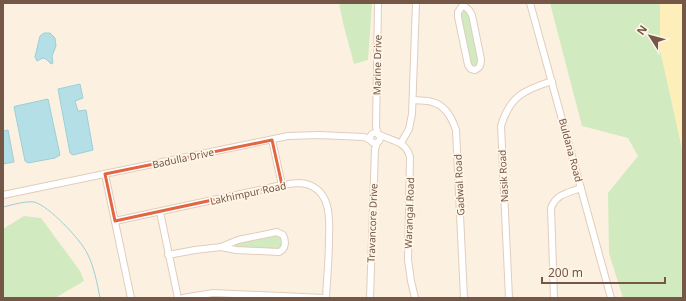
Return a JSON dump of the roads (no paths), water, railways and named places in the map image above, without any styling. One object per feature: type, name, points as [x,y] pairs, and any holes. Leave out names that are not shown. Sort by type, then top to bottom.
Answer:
[{"type":"street","name":"Marine Drive","points":[[374,139],[376,127],[378,3]]},
{"type":"street","points":[[374,139],[401,142],[409,129],[413,100],[416,3]]},
{"type":"street","name":"Buldana Road","points":[[530,3],[611,298]]},
{"type":"street","points":[[462,4],[472,15],[481,59],[481,65],[475,70],[472,70],[468,65],[458,17],[458,12],[462,4]]},
{"type":"street","name":"Nasik Road","points":[[510,298],[501,126],[508,109],[519,95],[528,89],[552,81]]},
{"type":"street","name":"Gadwal Road","points":[[413,100],[432,102],[441,106],[450,116],[456,130],[464,298]]},
{"type":"street","name":"Badulla Drive","points":[[3,195],[300,135],[374,139]]},
{"type":"street","name":"Travancore Drive","points":[[370,298],[374,139]]},
{"type":"street","points":[[272,140],[282,185]]},
{"type":"street","name":"Warangal Road","points":[[401,142],[409,151],[411,163],[408,260],[411,281],[416,298]]},
{"type":"street","points":[[105,174],[131,298]]},
{"type":"street","name":"Lakhimpur Road","points":[[115,221],[282,185],[301,183],[307,185],[318,191],[327,203],[330,216],[326,298]]},
{"type":"street","points":[[554,298],[551,208],[559,196],[581,188]]},
{"type":"street","points":[[160,212],[178,298]]},
{"type":"street","points":[[168,255],[221,247],[238,240],[277,232],[283,235],[286,243],[282,251],[276,253],[236,250],[221,247]]},
{"type":"street","points":[[183,298],[213,293],[326,298]]},
{"type":"water","points":[[44,33],[50,33],[55,38],[56,46],[52,56],[53,63],[51,64],[43,58],[37,61],[35,57],[40,36]]},
{"type":"water","points":[[80,84],[83,98],[75,101],[78,111],[86,110],[93,150],[73,155],[70,153],[58,89]]},
{"type":"water","points":[[48,99],[60,155],[55,158],[28,163],[25,161],[14,107]]},
{"type":"water","points":[[8,130],[14,162],[3,164],[3,131]]},
{"type":"waterway","points":[[3,207],[34,202],[47,209],[55,216],[84,247],[93,269],[100,298]]}]
